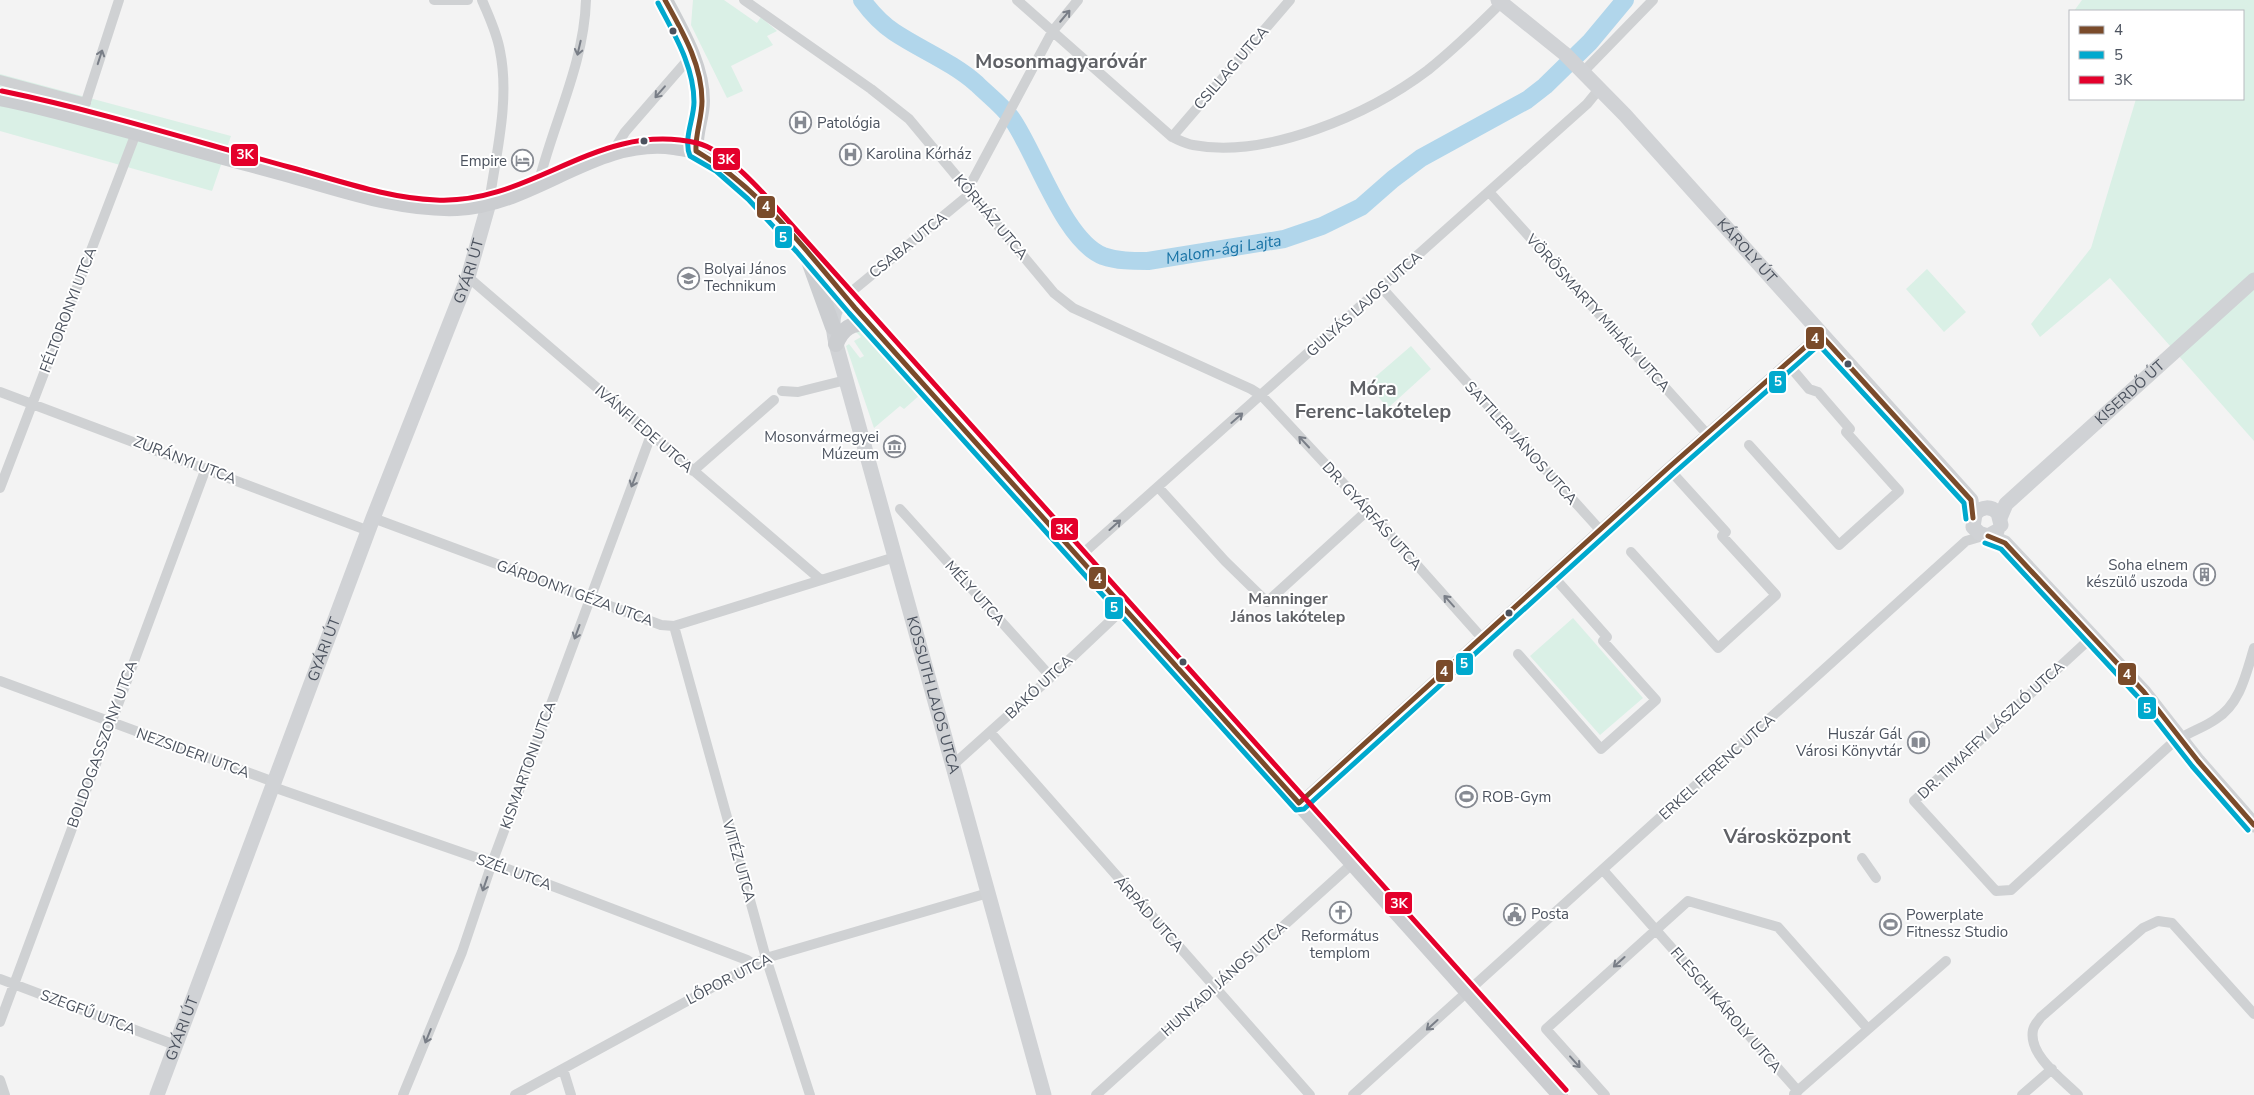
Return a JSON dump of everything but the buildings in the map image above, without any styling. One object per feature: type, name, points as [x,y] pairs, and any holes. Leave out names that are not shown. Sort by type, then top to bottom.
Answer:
[{"type":"main road","points":[[671,4],[701,78],[702,104],[695,139],[696,151]]},
{"type":"main road","points":[[0,98],[83,110],[136,133],[376,199],[442,208],[471,207],[488,203],[538,185],[612,153],[649,146],[696,151],[734,176],[803,248],[868,323],[1560,1095]]},
{"type":"main road","points":[[803,248],[833,327]]},
{"type":"main road","points":[[836,344],[839,336],[849,326],[868,323]]},
{"type":"street","points":[[0,80],[83,110],[118,0]]},
{"type":"street","points":[[434,0],[468,0]]},
{"type":"street","points":[[482,0],[496,32],[501,52],[503,102],[488,203]]},
{"type":"street","points":[[538,185],[573,76],[585,24],[586,0]]},
{"type":"street","name":"KÓRHÁZ UTCA","points":[[744,0],[909,119],[1054,293],[1073,308],[1251,389],[1262,396]]},
{"type":"street","points":[[1016,0],[1172,137],[1198,146],[1250,147],[1277,141],[1340,120],[1366,109],[1427,70],[1501,1]]},
{"type":"street","name":"CSABA UTCA","points":[[845,296],[970,191],[1014,102],[1052,32],[1078,0]]},
{"type":"street","name":"CSILLAG UTCA","points":[[1172,137],[1290,0]]},
{"type":"street","points":[[1580,68],[1653,0]]},
{"type":"street","name":"KÁROLY ÚT","points":[[1501,1],[1565,54],[1600,88],[1971,500]]},
{"type":"street","points":[[612,153],[626,132],[692,55]]},
{"type":"street","name":"GULYÁS LAJOS UTCA","points":[[1079,557],[1490,193],[1587,104],[1600,88]]},
{"type":"street","name":"FÉLTORONYI UTCA","points":[[0,488],[136,133]]},
{"type":"street","name":"VÖRÖSMARTY MIHÁLY UTCA","points":[[1490,193],[1706,434]]},
{"type":"street","name":"GYÁRI ÚT","points":[[157,1095],[371,524],[468,276],[488,203]]},
{"type":"street","name":"IVÁNFI EDE UTCA","points":[[468,276],[821,580]]},
{"type":"street","name":"KISERDŐ ÚT","points":[[1997,512],[2254,280]]},
{"type":"street","name":"SATTLER JÁNOS UTCA","points":[[1382,288],[1600,531]]},
{"type":"street","name":"KOSSUTH LAJOS UTCA","points":[[845,296],[837,304],[833,315],[836,344],[1044,1095]]},
{"type":"street","points":[[1299,803],[1668,468],[1820,334]]},
{"type":"street","points":[[1749,445],[1839,545],[1899,491],[1846,432],[1850,429],[1818,392],[1809,389],[1787,363]]},
{"type":"street","points":[[782,391],[798,392],[846,380]]},
{"type":"street","name":"ZURÁNYI UTCA","points":[[0,392],[206,468],[371,524]]},
{"type":"street","name":"DR. GYÁRFÁS UTCA","points":[[1262,396],[1368,510],[1482,638]]},
{"type":"street","points":[[693,471],[774,400]]},
{"type":"street","name":"KISMARTONI UTCA","points":[[404,1095],[462,952],[492,863],[651,435]]},
{"type":"street","name":"BOLDOGASSZONY UTCA","points":[[0,1022],[206,468]]},
{"type":"street","points":[[1631,552],[1718,648],[1776,595],[1722,536],[1726,532],[1668,468]]},
{"type":"street","points":[[1158,487],[1225,561],[1267,602],[1368,510]]},
{"type":"street","points":[[1966,541],[1971,532],[1971,500],[1997,512]]},
{"type":"street","name":"MÉLY UTCA","points":[[900,509],[1050,677]]},
{"type":"street","points":[[1997,512],[1978,510],[1972,520],[1975,530],[2005,543]]},
{"type":"street","points":[[1986,536],[1997,532],[1997,512]]},
{"type":"street","points":[[1997,512],[2001,534],[2005,543],[2144,692],[2180,738],[2254,825]]},
{"type":"street","name":"GÁRDONYI GÉZA UTCA","points":[[371,524],[589,598],[661,625],[674,626],[895,557]]},
{"type":"street","name":"ERKEL FERENC UTCA","points":[[1352,1095],[1966,541],[1986,536]]},
{"type":"street","points":[[1518,654],[1601,748],[1656,700],[1603,640],[1607,637],[1552,575]]},
{"type":"street","name":"BAKÓ UTCA","points":[[953,764],[1124,608]]},
{"type":"street","name":"VITÉZ UTCA","points":[[674,626],[766,958],[810,1095]]},
{"type":"street","name":"DR. TIMAFFY LÁSZLÓ UTCA","points":[[2093,636],[1914,801],[1996,891],[2011,890],[2180,738]]},
{"type":"street","points":[[2180,738],[2194,729],[2215,720],[2228,709],[2238,695],[2254,648]]},
{"type":"street","name":"NEZSIDERI UTCA","points":[[0,681],[273,785]]},
{"type":"street","name":"ÁRPÁD UTCA","points":[[990,732],[1057,811],[1310,1095]]},
{"type":"street","name":"SZÉL UTCA","points":[[273,785],[492,863],[747,960],[753,964]]},
{"type":"street","points":[[1862,858],[1876,878]]},
{"type":"street","name":"HUNYADI JÁNOS UTCA","points":[[1096,1095],[1353,863]]},
{"type":"street","name":"FLESCH KÁROLY UTCA","points":[[1603,870],[1795,1093],[1946,961]]},
{"type":"street","name":"LŐPOR UTCA","points":[[516,1095],[766,958],[988,893]]},
{"type":"street","points":[[1605,1095],[1546,1029],[1688,901],[1778,927],[1868,1029]]},
{"type":"street","points":[[2078,1095],[2052,1069],[2032,1044],[2033,1028],[2041,1017],[2143,928],[2158,921],[2172,923],[2254,1014]]},
{"type":"street","name":"SZEGFŰ UTCA","points":[[0,979],[175,1044]]},
{"type":"street","points":[[562,1069],[571,1095]]},
{"type":"street","points":[[2022,1095],[2052,1069]]},
{"type":"street","points":[[0,1080],[5,1095]]},
{"type":"green space","points":[[693,0],[724,0],[757,23],[761,17],[777,31],[767,36],[773,45],[731,66],[743,91],[727,98],[691,25]]},
{"type":"green space","points":[[2082,0],[2254,0],[2254,441],[2110,278],[2040,337],[2031,324],[2091,248],[2136,100],[2244,100],[2244,10],[2075,10]]},
{"type":"green space","points":[[0,74],[231,136],[212,191],[0,131]]},
{"type":"green space","points":[[1927,269],[1966,312],[1944,332],[1906,289]]},
{"type":"green space","points":[[853,329],[866,333],[921,394],[904,409],[900,406],[874,428],[846,346],[849,344],[860,358],[864,356],[854,341],[861,337]]},
{"type":"green space","points":[[1411,346],[1431,369],[1388,408],[1367,384]]},
{"type":"green space","points":[[1573,618],[1643,698],[1600,735],[1530,656]]},
{"type":"waterway","name":"Malom-ági Lajta","points":[[862,0],[876,17],[890,29],[967,76],[1004,110],[1021,134],[1063,215],[1089,247],[1108,258],[1148,261],[1284,239],[1322,226],[1361,207],[1421,158],[1527,100],[1545,86],[1590,42],[1625,0]]},
{"type":"transit line","name":"4","points":[[665,0],[690,48],[699,74],[702,101],[696,151],[741,183],[782,222],[855,308],[1299,803],[1668,468],[1820,334],[1971,500],[1973,518]]},
{"type":"transit line","name":"5","points":[[658,3],[682,51],[691,76],[694,109],[689,129],[688,149],[690,156],[716,171],[748,199],[1296,810],[1304,809],[1673,474],[1819,345],[1964,503],[1966,519]]},
{"type":"transit line","name":"3K","points":[[2,91],[110,117],[362,188],[417,199],[471,198],[503,190],[596,152],[628,143],[661,139],[697,143],[710,148],[738,168],[779,210],[1566,1090]]},
{"type":"transit line","name":"4","points":[[1988,536],[2005,543],[2144,692],[2198,761],[2254,825]]},
{"type":"transit line","name":"5","points":[[1985,543],[2001,549],[2138,697],[2192,766],[2248,830]]},
{"type":"place","name":"Patológia","points":[[801,123]]},
{"type":"place","name":"Karolina Kórház","points":[[850,154]]},
{"type":"place","name":"Empire","points":[[523,161]]},
{"type":"place","name":"Bolyai János Technikum","points":[[688,278]]},
{"type":"place","name":"Mosonvármegyei Múzeum","points":[[895,446]]},
{"type":"place","name":"Soha elnem készülő uszoda","points":[[2204,574]]},
{"type":"place","name":"Huszár Gál Városi Könyvtár","points":[[1918,743]]},
{"type":"place","name":"ROB-Gym","points":[[1466,797]]},
{"type":"place","name":"Református templom","points":[[1340,913]]},
{"type":"place","name":"Posta","points":[[1515,914]]},
{"type":"place","name":"Powerplate Fitnessz Studio","points":[[1890,924]]},
{"type":"district","name":"Mosonmagyaróvár","points":[[1061,61]]},
{"type":"district","name":"Móra Ferenc-lakótelep","points":[[1373,400]]},
{"type":"district","name":"Manninger János lakótelep","points":[[1288,607]]},
{"type":"district","name":"Városközpont","points":[[1787,836]]}]
